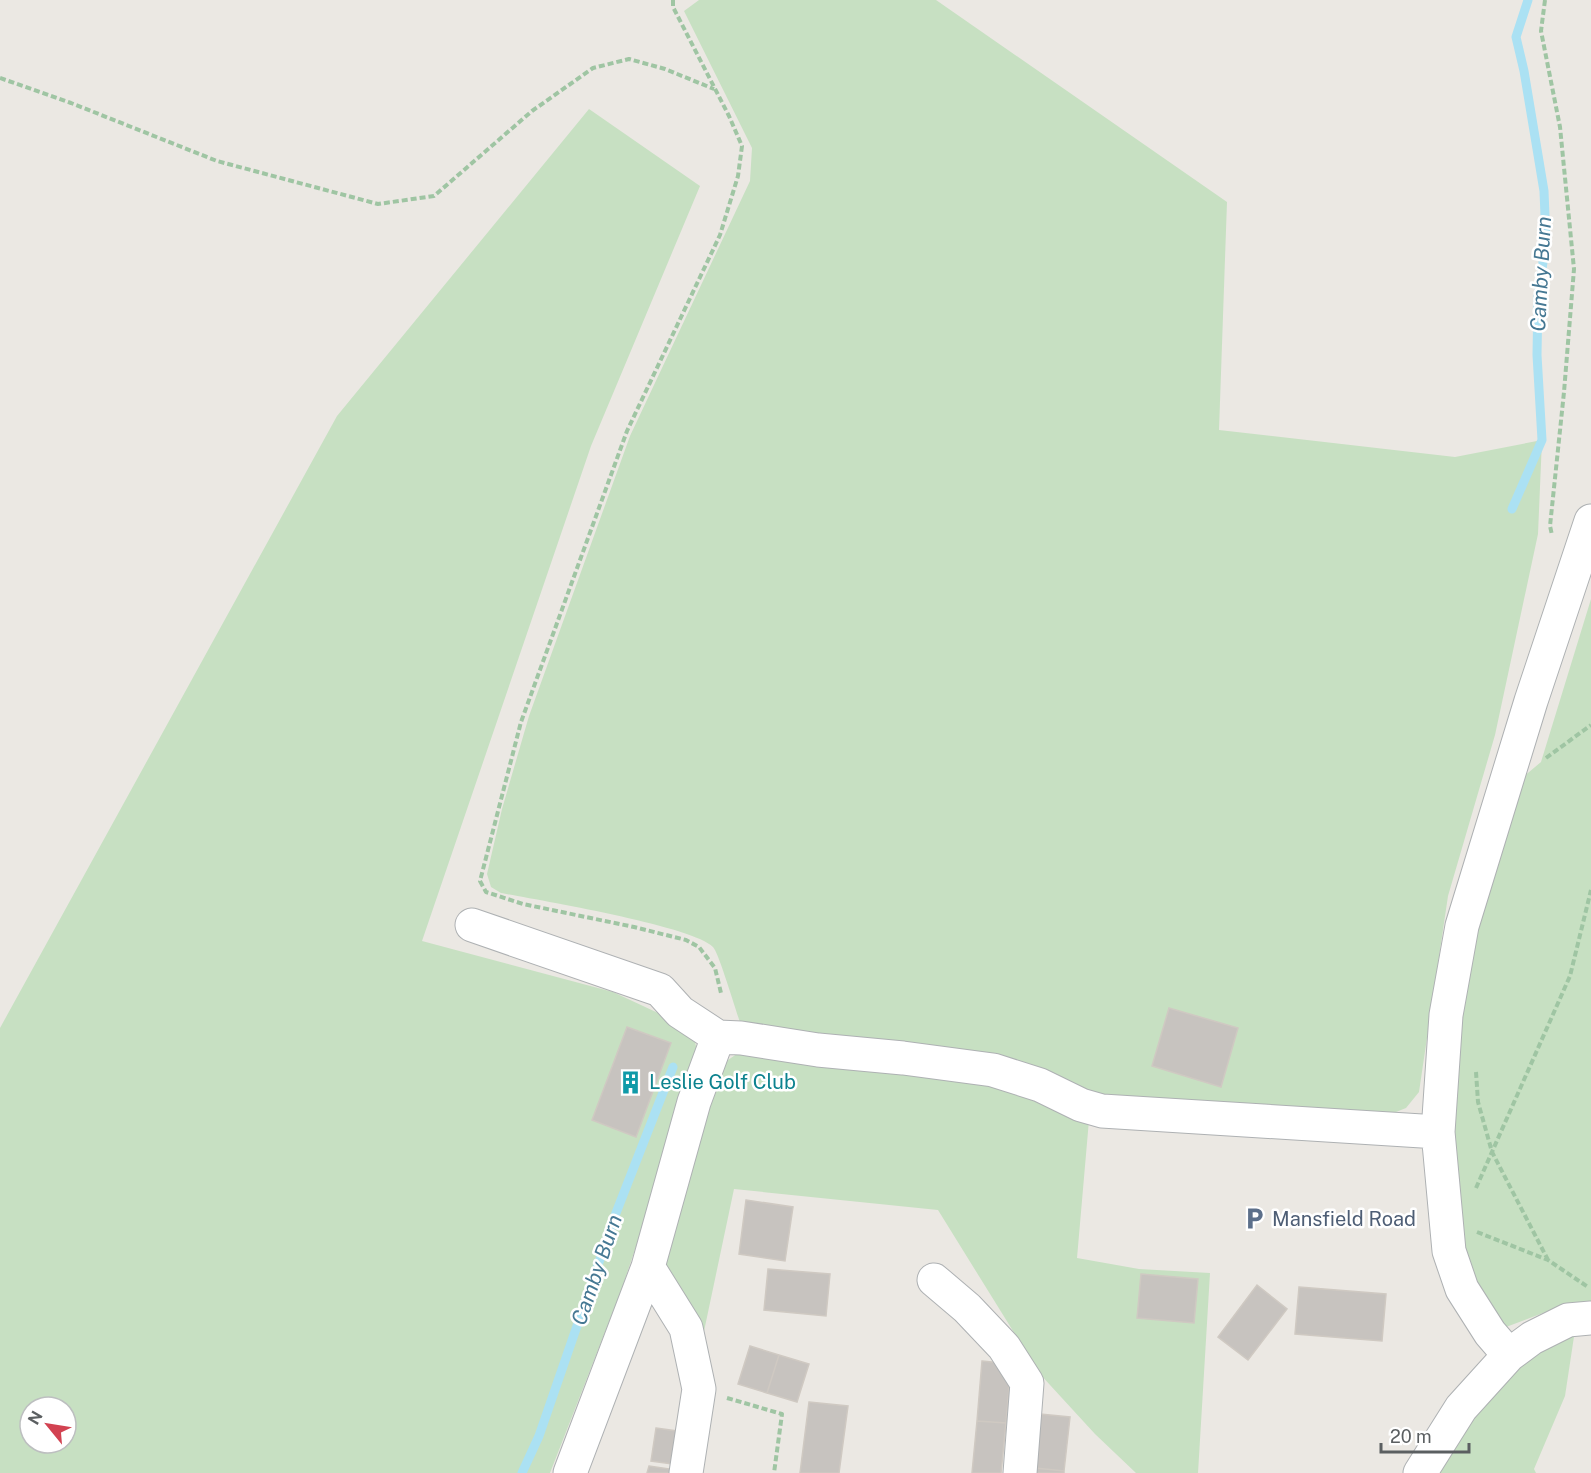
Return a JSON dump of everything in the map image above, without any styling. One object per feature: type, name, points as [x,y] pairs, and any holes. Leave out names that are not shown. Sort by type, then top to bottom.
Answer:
[{"type":"street","points":[[1509,1355],[1490,1333],[1462,1288],[1449,1251],[1438,1132],[1446,1015],[1462,926],[1528,711],[1591,521]]},
{"type":"street","points":[[472,925],[660,990],[680,1012],[718,1037],[993,1070],[1040,1085],[1081,1105],[1102,1111],[1438,1132]]},
{"type":"street","points":[[570,1473],[648,1267],[694,1102],[718,1037]]},
{"type":"street","points":[[648,1267],[686,1328],[699,1389],[686,1473]]},
{"type":"street","points":[[934,1280],[967,1308],[1004,1347],[1027,1383],[1020,1473]]},
{"type":"street","points":[[1420,1473],[1461,1408],[1509,1355],[1532,1338],[1568,1320],[1591,1318]]},
{"type":"path","points":[[673,0],[673,7],[742,146],[738,176],[720,235],[627,431],[521,722],[480,881],[486,892],[523,904],[686,940],[699,947],[715,968],[722,993]]},
{"type":"path","points":[[1545,0],[1541,31],[1560,128],[1574,269],[1550,526],[1552,537]]},
{"type":"path","points":[[0,78],[71,103],[217,161],[378,204],[434,196],[532,111],[593,68],[629,59],[664,69],[715,90]]},
{"type":"path","points":[[1474,1194],[1570,976],[1591,890]]},
{"type":"path","points":[[1475,1066],[1478,1102],[1492,1152],[1548,1260]]},
{"type":"path","points":[[1447,1226],[1460,1225],[1548,1260],[1591,1288]]},
{"type":"path","points":[[699,1389],[782,1414],[774,1473]]},
{"type":"green space","points":[[699,0],[936,0],[1227,202],[1219,430],[1455,457],[1542,440],[1538,534],[1495,735],[1448,896],[1419,1092],[1406,1108],[1386,1116],[1103,1097],[742,1028],[716,952],[713,947],[700,939],[613,915],[501,893],[491,887],[487,874],[502,809],[529,716],[630,436],[750,181],[752,148],[684,11]]},
{"type":"green space","name":"Leslie Golf Club","points":[[589,109],[700,186],[591,446],[422,941],[613,992],[686,1026],[695,1042],[699,1059],[621,1291],[550,1473],[0,1473],[0,1028],[337,416]]},
{"type":"green space","points":[[1591,599],[1591,1302],[1572,1302],[1490,1333],[1462,1289],[1438,1132],[1503,794],[1541,762]]},
{"type":"green space","points":[[744,1049],[993,1081],[1089,1120],[1077,1258],[1139,1269],[1210,1273],[1198,1473],[1136,1473],[1095,1434],[1039,1373],[938,1210],[734,1189],[703,1336],[671,1283],[661,1243],[712,1077],[728,1060]]},
{"type":"green space","points":[[1575,1330],[1565,1396],[1534,1469],[1536,1473],[1420,1473],[1509,1355]]},
{"type":"building","points":[[1169,1008],[1238,1028],[1221,1087],[1152,1066]]},
{"type":"building","name":"Leslie Golf Club","points":[[627,1027],[671,1043],[636,1137],[592,1120]]},
{"type":"building","points":[[746,1200],[793,1207],[785,1261],[739,1254]]},
{"type":"building","points":[[768,1269],[830,1274],[826,1316],[764,1310]]},
{"type":"building","points":[[1141,1274],[1198,1279],[1194,1323],[1137,1318]]},
{"type":"building","points":[[1257,1285],[1287,1309],[1248,1360],[1218,1337]]},
{"type":"building","points":[[1299,1287],[1386,1294],[1382,1341],[1295,1334]]},
{"type":"building","points":[[750,1346],[779,1355],[767,1393],[738,1384]]},
{"type":"building","points":[[779,1355],[809,1364],[797,1402],[767,1393]]},
{"type":"building","points":[[982,1361],[1011,1364],[1006,1423],[977,1421]]},
{"type":"building","points":[[809,1402],[848,1406],[839,1473],[800,1473]]},
{"type":"building","points":[[1040,1414],[1070,1417],[1064,1471],[1035,1468]]},
{"type":"building","points":[[977,1421],[1006,1423],[1001,1473],[972,1473]]},
{"type":"building","points":[[656,1428],[677,1431],[672,1464],[651,1461]]},
{"type":"building","points":[[649,1466],[670,1469],[669,1473],[647,1473]]},
{"type":"building","points":[[1035,1468],[1064,1471],[1064,1473],[1034,1473]]},
{"type":"waterway","name":"Camby Burn","points":[[1512,509],[1542,440],[1537,355],[1538,297],[1546,241],[1544,191],[1516,37],[1528,0]]},
{"type":"waterway","name":"Camby Burn","points":[[522,1473],[539,1436],[616,1213],[673,1067]]},
{"type":"place","name":"Leslie Golf Club","points":[[631,1082]]},
{"type":"place","name":"Mansfield Road","points":[[1254,1219]]}]
